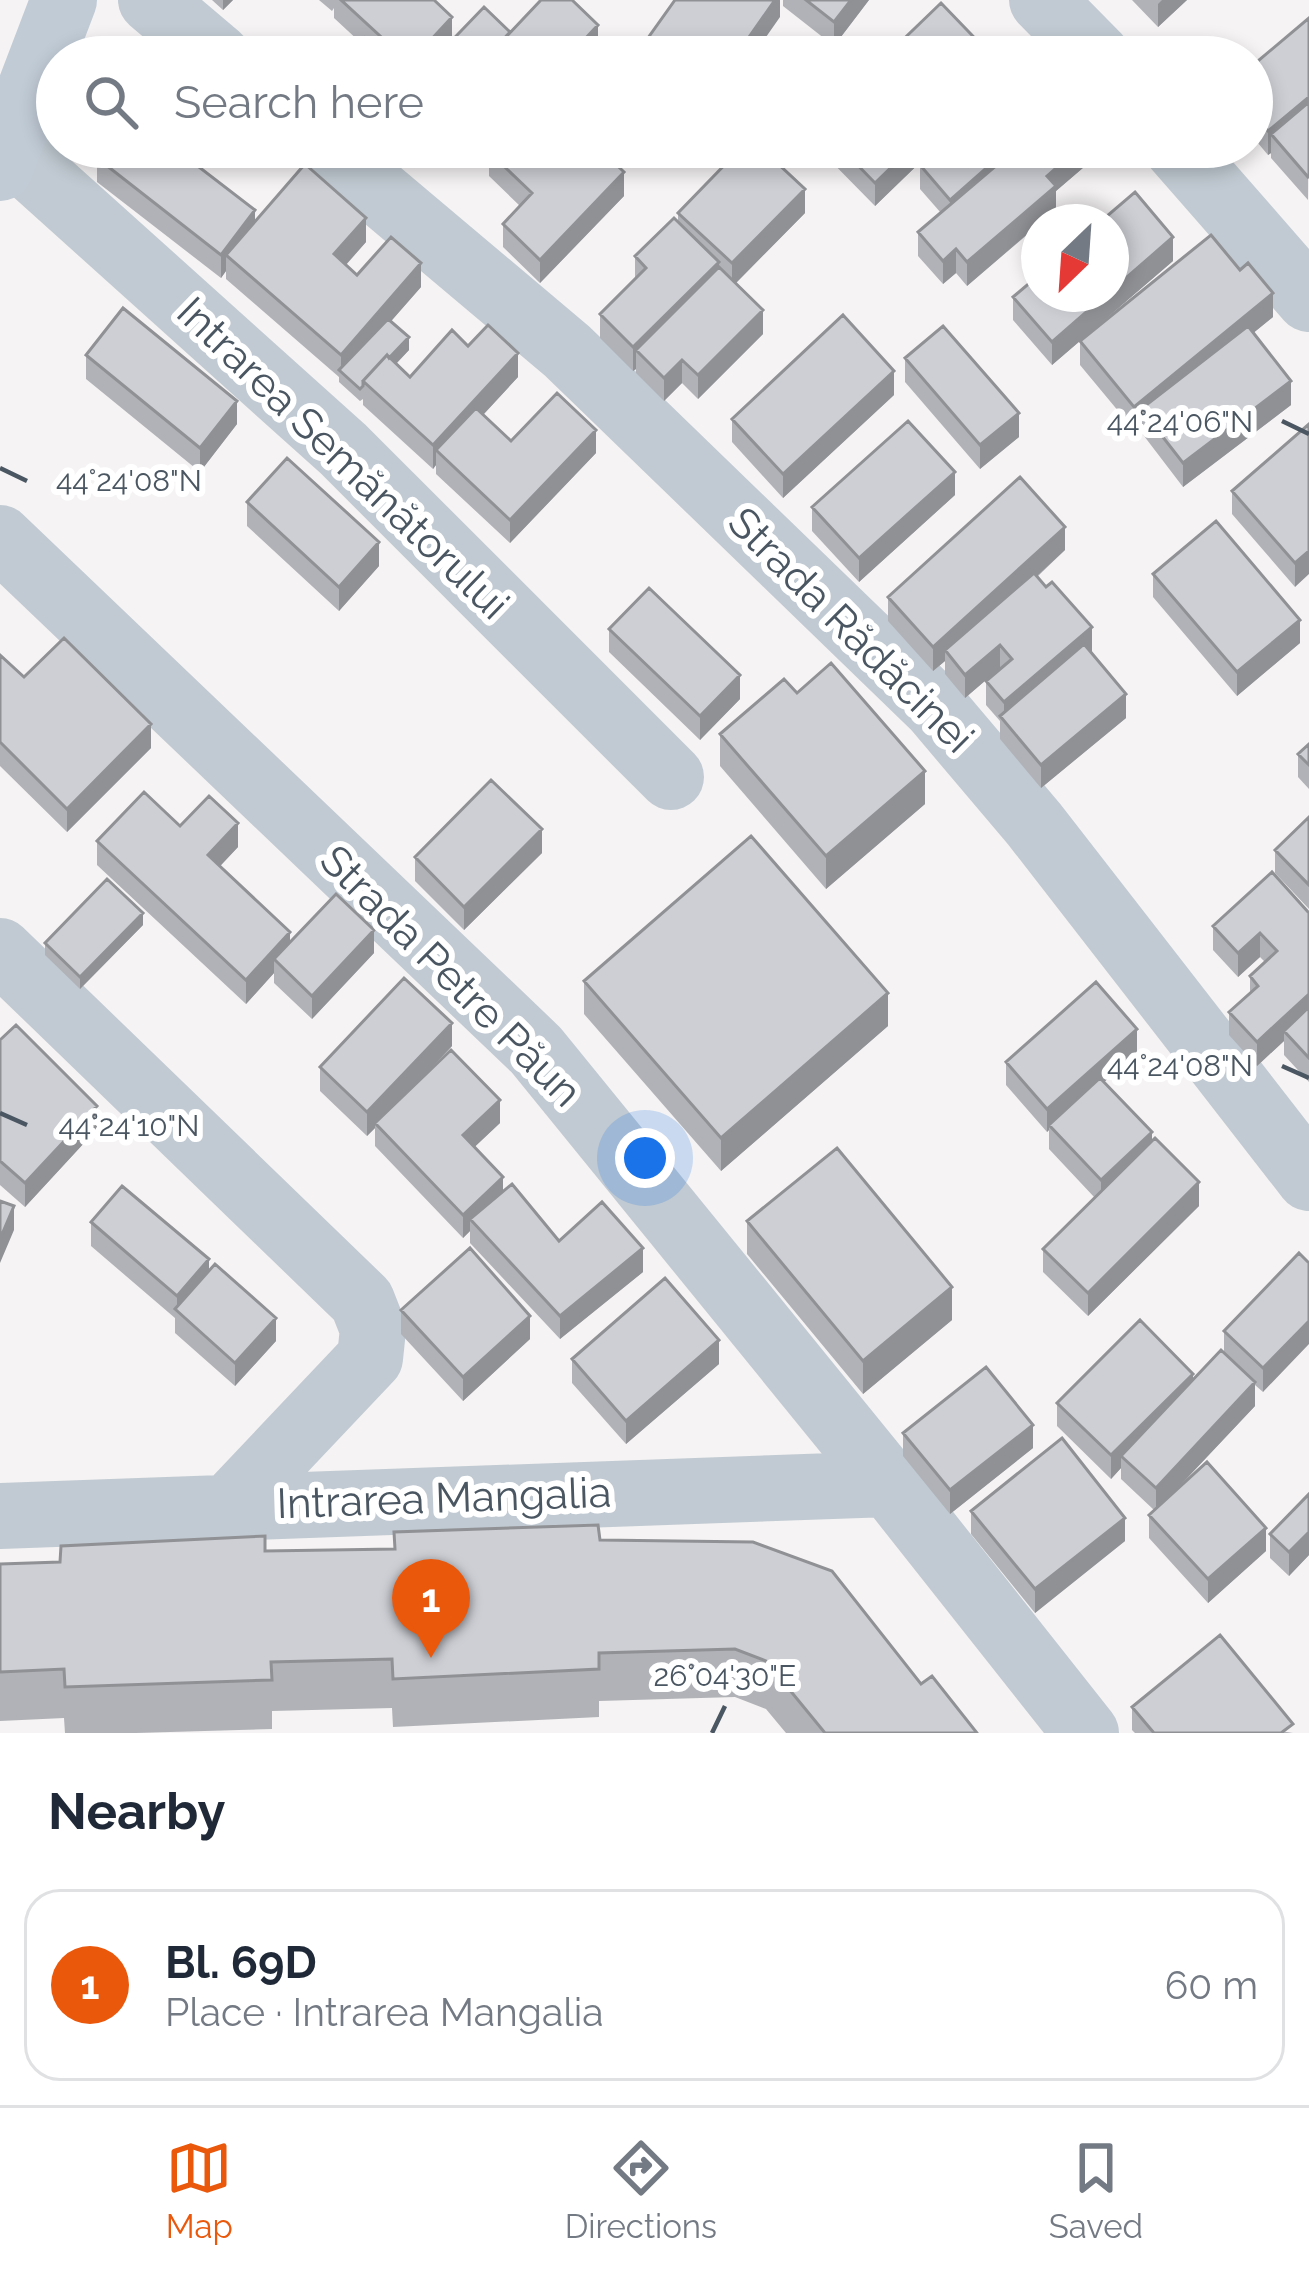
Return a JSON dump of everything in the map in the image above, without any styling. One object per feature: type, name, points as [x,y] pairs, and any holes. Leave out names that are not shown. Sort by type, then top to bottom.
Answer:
[{"type":"street","points":[[50,36],[64,0]]},
{"type":"street","points":[[151,0],[193,36]]},
{"type":"street","points":[[1042,0],[1077,36]]},
{"type":"street","points":[[4,157],[36,73]]},
{"type":"street","name":"Intrarea Semănătorului","points":[[4,157],[343,449],[671,777]]},
{"type":"street","name":"Strada Rădăcinei","points":[[351,168],[567,350],[935,706],[1034,824],[1309,1178]]},
{"type":"street","points":[[1195,168],[1309,299]]},
{"type":"street","name":"Strada Petre Păun","points":[[0,538],[536,1049],[1086,1733]]},
{"type":"street","points":[[0,951],[362,1301],[373,1329],[370,1358],[230,1506]]},
{"type":"street","name":"Intrarea Mangalia","points":[[0,1516],[889,1484]]},
{"type":"building","points":[[341,0],[434,0],[452,17],[434,36],[380,36]]},
{"type":"building","points":[[541,0],[572,0],[598,25],[588,36],[507,36]]},
{"type":"building","points":[[675,0],[775,0],[750,36],[649,36]]},
{"type":"building","points":[[806,0],[851,0],[834,22]]},
{"type":"building","points":[[941,3],[973,36],[907,36]]},
{"type":"building","points":[[484,7],[510,32],[506,36],[456,36]]},
{"type":"building","points":[[1309,18],[1309,97],[1273,127],[1273,48]]},
{"type":"building","points":[[1309,102],[1308,177],[1273,136]]},
{"type":"building","points":[[110,168],[200,168],[255,210],[221,255]]},
{"type":"building","points":[[302,168],[310,168],[366,218],[334,254],[357,275],[391,237],[421,263],[341,355],[226,255]]},
{"type":"building","points":[[506,168],[620,168],[624,172],[540,260],[503,224],[532,193]]},
{"type":"building","points":[[722,168],[782,168],[805,189],[732,263],[678,213]]},
{"type":"building","points":[[860,168],[890,168],[875,183]]},
{"type":"building","points":[[923,168],[986,168],[950,200]]},
{"type":"building","points":[[993,168],[1056,168],[1047,176],[1056,186],[1035,204],[1021,204],[1021,216],[967,262],[956,249],[943,261],[918,232]]},
{"type":"building","points":[[1135,192],[1173,237],[1129,275],[1129,204],[1121,204]]},
{"type":"building","points":[[674,218],[719,262],[633,347],[600,314],[646,268],[635,256]]},
{"type":"building","points":[[1211,235],[1240,270],[1248,263],[1273,293],[1134,407],[1080,341],[1116,312],[1129,312],[1129,301]]},
{"type":"building","points":[[719,267],[763,310],[698,375],[682,360],[664,378],[636,350]]},
{"type":"building","points":[[123,308],[237,401],[200,448],[86,355]]},
{"type":"building","points":[[1026,312],[1086,312],[1052,342]]},
{"type":"building","points":[[843,315],[894,371],[783,474],[732,419]]},
{"type":"building","points":[[388,319],[409,337],[389,358],[387,355],[360,389],[339,370]]},
{"type":"building","points":[[488,325],[518,353],[433,445],[363,381],[387,355],[410,377],[452,330],[468,346]]},
{"type":"building","points":[[943,326],[1019,413],[980,445],[905,358]]},
{"type":"building","points":[[1248,326],[1291,381],[1183,463],[1141,409]]},
{"type":"building","points":[[557,393],[596,430],[510,520],[436,450],[476,408],[511,441]]},
{"type":"building","points":[[908,421],[955,472],[859,558],[812,507]]},
{"type":"building","points":[[1309,424],[1309,551],[1295,563],[1232,491]]},
{"type":"building","points":[[287,458],[379,542],[339,587],[247,502]]},
{"type":"building","points":[[1020,477],[1065,527],[933,647],[888,597]]},
{"type":"building","points":[[1216,521],[1300,620],[1237,672],[1153,574]]},
{"type":"building","points":[[1034,573],[1046,587],[1052,582],[1092,627],[1004,702],[986,681],[1012,659],[1000,645],[965,675],[945,650]]},
{"type":"building","points":[[649,588],[740,675],[700,716],[609,629]]},
{"type":"building","points":[[64,638],[151,724],[67,809],[0,742],[0,655],[24,677]]},
{"type":"building","points":[[1084,644],[1126,694],[1041,765],[1000,716]]},
{"type":"building","points":[[831,663],[925,771],[826,856],[720,734],[784,679],[797,693]]},
{"type":"building","points":[[1309,744],[1309,765],[1298,754]]},
{"type":"building","points":[[491,780],[542,829],[464,907],[415,857]]},
{"type":"building","points":[[144,792],[180,826],[209,796],[238,823],[208,855],[290,932],[246,980],[97,841]]},
{"type":"building","points":[[1309,817],[1309,885],[1275,850]]},
{"type":"building","points":[[751,836],[888,993],[721,1138],[584,981]]},
{"type":"building","points":[[1272,872],[1309,913],[1309,994],[1257,1042],[1229,1012],[1258,986],[1250,976],[1277,951],[1260,933],[1238,953],[1213,926]]},
{"type":"building","points":[[107,879],[143,913],[80,977],[45,943]]},
{"type":"building","points":[[336,894],[374,930],[312,996],[274,959]]},
{"type":"building","points":[[404,978],[452,1023],[367,1112],[320,1067]]},
{"type":"building","points":[[1096,982],[1137,1029],[1047,1109],[1006,1062]]},
{"type":"building","points":[[1309,1007],[1309,1058],[1284,1031]]},
{"type":"building","points":[[16,1025],[97,1106],[25,1183],[0,1161],[0,1040]]},
{"type":"building","points":[[451,1050],[500,1100],[463,1135],[503,1177],[463,1215],[375,1123]]},
{"type":"building","points":[[1100,1078],[1152,1132],[1101,1180],[1049,1125]]},
{"type":"building","points":[[1155,1138],[1199,1182],[1088,1293],[1043,1249]]},
{"type":"building","points":[[837,1148],[952,1287],[863,1361],[747,1221]]},
{"type":"building","points":[[512,1184],[559,1241],[602,1202],[643,1248],[560,1316],[470,1219]]},
{"type":"building","points":[[122,1186],[209,1259],[177,1296],[91,1222]]},
{"type":"building","points":[[0,1201],[14,1206],[0,1239]]},
{"type":"building","points":[[470,1248],[530,1316],[463,1377],[401,1310]]},
{"type":"building","points":[[1299,1253],[1309,1263],[1309,1321],[1263,1368],[1224,1331]]},
{"type":"building","points":[[215,1264],[276,1318],[235,1363],[175,1309]]},
{"type":"building","points":[[665,1278],[719,1340],[626,1421],[572,1359]]},
{"type":"building","points":[[1140,1320],[1193,1374],[1111,1455],[1057,1403]]},
{"type":"building","points":[[1221,1350],[1255,1382],[1156,1488],[1121,1456]]},
{"type":"building","points":[[986,1367],[1033,1425],[950,1490],[903,1433]]},
{"type":"building","points":[[1062,1438],[1125,1518],[1035,1589],[971,1511]]},
{"type":"building","points":[[1207,1462],[1266,1528],[1208,1579],[1149,1515]]},
{"type":"building","points":[[1309,1494],[1309,1532],[1289,1552],[1270,1534]]},
{"type":"building","points":[[598,1525],[600,1540],[753,1542],[832,1571],[921,1684],[932,1676],[977,1733],[825,1733],[766,1661],[735,1649],[599,1653],[599,1669],[393,1679],[392,1659],[271,1662],[272,1680],[65,1687],[64,1669],[0,1672],[0,1564],[60,1562],[61,1546],[265,1536],[265,1551],[395,1549],[394,1532]]},
{"type":"building","points":[[1220,1635],[1293,1724],[1281,1733],[1154,1733],[1132,1707]]},
{"type":"place","name":"Bl. 69D","points":[[431,1658]]}]
